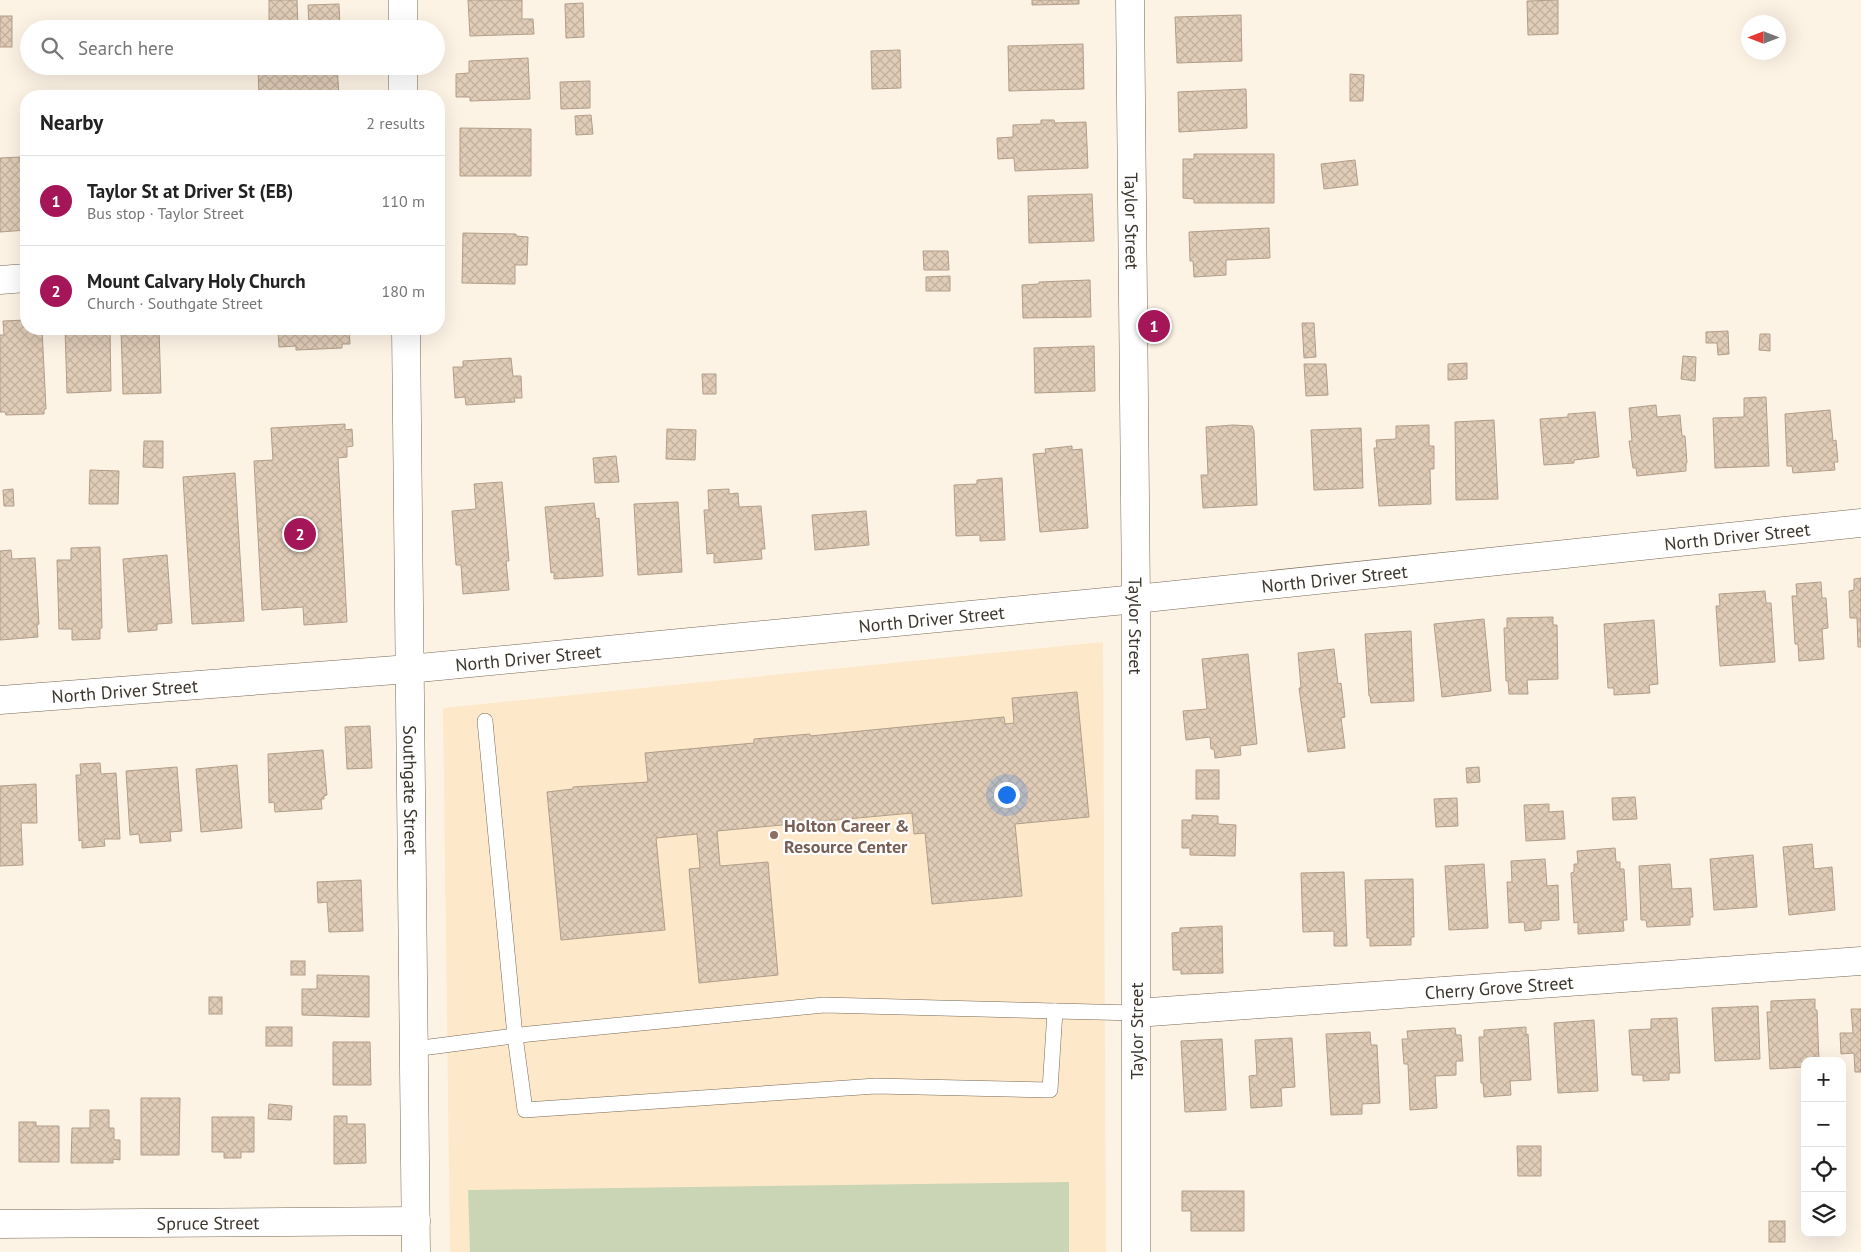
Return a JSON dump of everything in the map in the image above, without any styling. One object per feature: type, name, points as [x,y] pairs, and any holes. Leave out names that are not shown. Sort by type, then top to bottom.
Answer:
[{"type":"street","points":[[402,0],[403,20]]},
{"type":"street","name":"Taylor Street","points":[[1130,0],[1136,599],[1136,1252]]},
{"type":"street","points":[[403,75],[403,90]]},
{"type":"street","points":[[0,280],[20,278]]},
{"type":"street","name":"Southgate Street","points":[[406,335],[416,1252]]},
{"type":"street","name":"North Driver Street","points":[[0,700],[409,669],[1136,599],[1861,523]]},
{"type":"street","name":"Cherry Grove Street","points":[[1136,1013],[1861,961]]},
{"type":"street","name":"Spruce Street","points":[[0,1224],[416,1221]]},
{"type":"lane","points":[[485,721],[515,1036],[525,1110],[876,1086],[1050,1090],[1055,1011]]},
{"type":"lane","points":[[414,1049],[515,1036],[824,1005],[1136,1013]]},
{"type":"shaded area","name":"Holton Career & Resource Center","points":[[1103,642],[1106,1252],[450,1252],[443,708]]},
{"type":"green space","points":[[1069,1182],[1069,1252],[470,1252],[468,1190]]},
{"type":"building","points":[[269,0],[297,0],[298,20],[269,20]]},
{"type":"building","points":[[468,0],[522,0],[522,19],[533,19],[534,34],[470,36]]},
{"type":"building","points":[[1032,0],[1079,0],[1079,4],[1032,5]]},
{"type":"building","points":[[1558,0],[1558,34],[1528,35],[1527,1]]},
{"type":"building","points":[[583,3],[584,37],[566,38],[565,4]]},
{"type":"building","points":[[339,4],[340,20],[309,20],[308,5]]},
{"type":"building","points":[[1241,15],[1242,61],[1177,63],[1175,17]]},
{"type":"building","points":[[0,16],[12,16],[12,47],[0,47]]},
{"type":"building","points":[[1083,44],[1084,89],[1009,91],[1008,46]]},
{"type":"building","points":[[900,50],[901,88],[872,89],[871,51]]},
{"type":"building","points":[[528,58],[530,99],[470,101],[470,97],[456,97],[456,74],[469,73],[469,61]]},
{"type":"building","points":[[1350,74],[1364,75],[1363,101],[1350,101]]},
{"type":"building","points":[[258,75],[338,75],[339,90],[259,90]]},
{"type":"building","points":[[590,81],[590,108],[561,109],[560,82]]},
{"type":"building","points":[[1246,89],[1247,128],[1179,132],[1178,92]]},
{"type":"building","points":[[591,115],[593,134],[576,135],[575,116]]},
{"type":"building","points":[[1041,120],[1054,120],[1055,123],[1086,122],[1088,168],[1015,171],[1014,158],[998,159],[997,138],[1013,137],[1013,125],[1041,124]]},
{"type":"building","points":[[460,128],[531,129],[531,176],[460,176]]},
{"type":"building","points":[[1194,154],[1274,154],[1274,203],[1194,203],[1194,199],[1183,198],[1183,159],[1194,159]]},
{"type":"building","points":[[20,157],[20,230],[0,232],[0,158]]},
{"type":"building","points":[[1355,160],[1358,185],[1324,189],[1321,164]]},
{"type":"building","points":[[1092,194],[1094,241],[1029,243],[1028,196]]},
{"type":"building","points":[[1269,228],[1270,258],[1226,260],[1226,275],[1194,277],[1193,261],[1190,261],[1189,232]]},
{"type":"building","points":[[463,233],[516,234],[516,236],[528,237],[527,265],[515,265],[515,284],[462,283]]},
{"type":"building","points":[[923,251],[948,251],[949,270],[924,270]]},
{"type":"building","points":[[950,276],[950,291],[926,291],[926,277]]},
{"type":"building","points":[[1090,280],[1091,317],[1023,318],[1022,285],[1039,284],[1039,282]]},
{"type":"building","points":[[20,320],[20,335],[42,335],[46,409],[44,409],[44,414],[6,415],[5,412],[0,412],[0,335],[4,335],[3,321]]},
{"type":"building","points":[[1302,323],[1314,323],[1316,357],[1304,358]]},
{"type":"building","points":[[1728,331],[1729,354],[1718,355],[1717,343],[1706,343],[1706,332]]},
{"type":"building","points":[[1760,334],[1770,334],[1770,351],[1759,350]]},
{"type":"building","points":[[65,335],[110,335],[111,391],[67,393]]},
{"type":"building","points":[[121,335],[159,335],[161,393],[123,394]]},
{"type":"building","points":[[278,335],[349,335],[350,344],[342,344],[342,348],[296,350],[296,346],[279,347]]},
{"type":"building","points":[[1094,346],[1095,391],[1035,393],[1034,348]]},
{"type":"building","points":[[1683,356],[1696,357],[1695,381],[1681,379]]},
{"type":"building","points":[[511,358],[513,376],[521,376],[522,398],[514,398],[515,402],[466,405],[465,397],[455,398],[453,367],[463,367],[463,361]]},
{"type":"building","points":[[1467,363],[1467,379],[1448,380],[1448,364]]},
{"type":"building","points":[[1304,364],[1326,364],[1328,395],[1306,396]]},
{"type":"building","points":[[702,374],[716,374],[716,394],[703,394]]},
{"type":"building","points":[[1766,397],[1769,466],[1715,468],[1713,418],[1744,417],[1744,398]]},
{"type":"building","points":[[1656,405],[1657,417],[1680,415],[1682,436],[1685,436],[1686,471],[1637,476],[1636,468],[1633,468],[1629,441],[1632,441],[1629,408]]},
{"type":"building","points":[[1830,410],[1833,441],[1836,440],[1838,462],[1834,462],[1835,470],[1793,473],[1792,466],[1787,466],[1785,414]]},
{"type":"building","points":[[1595,412],[1599,457],[1574,460],[1574,463],[1544,465],[1540,419],[1568,417],[1568,414]]},
{"type":"building","points":[[1494,420],[1498,499],[1456,500],[1455,422]]},
{"type":"building","points":[[345,424],[345,430],[352,429],[353,446],[347,447],[347,457],[338,458],[347,622],[304,625],[303,607],[262,610],[254,461],[273,460],[271,428]]},
{"type":"building","points":[[1429,425],[1429,446],[1434,446],[1434,469],[1430,469],[1431,504],[1379,506],[1374,448],[1377,448],[1376,440],[1396,439],[1396,426]]},
{"type":"building","points":[[1252,426],[1254,431],[1257,505],[1203,508],[1201,475],[1208,475],[1206,427]]},
{"type":"building","points":[[1361,428],[1363,488],[1314,490],[1311,430]]},
{"type":"building","points":[[667,429],[696,430],[695,460],[666,459]]},
{"type":"building","points":[[144,441],[163,441],[163,468],[143,467]]},
{"type":"building","points":[[1072,446],[1072,450],[1082,449],[1088,528],[1040,532],[1033,454],[1046,453],[1045,449]]},
{"type":"building","points":[[616,456],[619,482],[595,483],[593,458]]},
{"type":"building","points":[[90,470],[119,471],[118,504],[89,504]]},
{"type":"building","points":[[235,473],[244,621],[192,624],[183,477]]},
{"type":"building","points":[[1002,478],[1005,540],[980,541],[980,535],[956,536],[954,485],[977,484],[977,480]]},
{"type":"building","points":[[502,482],[509,561],[506,561],[509,590],[463,594],[461,565],[456,565],[452,511],[476,509],[474,484]]},
{"type":"building","points":[[13,489],[14,506],[4,506],[3,490]]},
{"type":"building","points":[[729,489],[729,494],[738,493],[739,507],[761,506],[765,549],[761,549],[762,559],[714,563],[714,553],[707,554],[704,510],[709,510],[708,490]]},
{"type":"building","points":[[678,502],[682,572],[638,575],[634,504]]},
{"type":"building","points":[[594,503],[596,519],[599,518],[603,576],[554,579],[554,572],[551,573],[545,507]]},
{"type":"building","points":[[866,511],[869,545],[815,550],[812,515]]},
{"type":"building","points":[[100,547],[102,628],[100,628],[100,639],[72,640],[72,629],[59,629],[57,560],[71,560],[71,548]]},
{"type":"building","points":[[11,550],[12,559],[35,558],[38,637],[0,640],[0,551]]},
{"type":"building","points":[[167,555],[172,623],[157,624],[157,630],[128,632],[123,559]]},
{"type":"building","points":[[1861,578],[1861,647],[1858,647],[1857,618],[1850,618],[1849,591],[1854,590],[1854,579]]},
{"type":"building","points":[[1821,582],[1822,598],[1826,598],[1828,628],[1822,629],[1824,659],[1799,661],[1798,644],[1795,644],[1792,596],[1797,596],[1796,584]]},
{"type":"building","points":[[1765,591],[1766,603],[1771,603],[1775,662],[1720,666],[1716,606],[1720,606],[1719,594]]},
{"type":"building","points":[[1553,617],[1553,625],[1557,625],[1558,679],[1527,680],[1528,694],[1509,694],[1508,681],[1506,681],[1504,628],[1507,628],[1507,618]]},
{"type":"building","points":[[1484,619],[1491,691],[1442,697],[1434,624]]},
{"type":"building","points":[[1654,620],[1658,684],[1649,685],[1650,693],[1614,695],[1614,688],[1608,688],[1604,624]]},
{"type":"building","points":[[1411,631],[1414,701],[1371,703],[1365,634]]},
{"type":"building","points":[[1334,649],[1338,684],[1341,683],[1345,717],[1341,718],[1345,748],[1308,752],[1299,688],[1301,688],[1298,653]]},
{"type":"building","points":[[1248,654],[1257,744],[1240,746],[1241,755],[1215,758],[1214,749],[1211,749],[1210,737],[1186,740],[1183,711],[1207,709],[1202,659]]},
{"type":"building","points":[[1077,692],[1089,817],[1015,824],[1022,896],[932,904],[925,833],[914,834],[912,813],[717,831],[720,866],[768,862],[778,975],[699,983],[689,869],[700,868],[697,834],[656,838],[665,930],[561,940],[547,792],[573,789],[573,787],[648,782],[645,753],[754,743],[754,739],[810,734],[810,736],[1004,717],[1005,724],[1014,723],[1012,698]]},
{"type":"building","points":[[370,726],[372,768],[347,769],[345,727]]},
{"type":"building","points":[[323,750],[327,795],[324,796],[324,799],[321,799],[322,809],[275,812],[274,802],[269,803],[268,754]]},
{"type":"building","points":[[100,763],[101,774],[116,773],[120,839],[104,839],[105,846],[82,848],[82,840],[79,841],[76,775],[81,775],[80,764]]},
{"type":"building","points":[[237,765],[242,828],[201,832],[196,769]]},
{"type":"building","points":[[177,767],[182,831],[170,832],[171,841],[140,843],[139,834],[130,835],[126,771]]},
{"type":"building","points":[[1479,767],[1480,782],[1467,783],[1466,768]]},
{"type":"building","points":[[1196,770],[1219,770],[1219,799],[1196,799]]},
{"type":"building","points":[[36,784],[37,823],[21,823],[23,865],[0,866],[0,786]]},
{"type":"building","points":[[1635,797],[1637,819],[1613,820],[1612,798]]},
{"type":"building","points":[[1457,798],[1458,826],[1436,827],[1434,799]]},
{"type":"building","points":[[1549,804],[1549,812],[1563,811],[1565,839],[1526,841],[1524,805]]},
{"type":"building","points":[[1192,815],[1218,816],[1218,824],[1236,825],[1235,856],[1190,855],[1190,848],[1182,848],[1182,820],[1192,820]]},
{"type":"building","points":[[1812,844],[1814,869],[1832,867],[1835,910],[1789,915],[1783,847]]},
{"type":"building","points":[[1615,848],[1616,862],[1620,862],[1620,869],[1624,869],[1627,920],[1623,920],[1624,931],[1578,934],[1578,922],[1574,923],[1571,873],[1574,872],[1574,864],[1578,864],[1577,851]]},
{"type":"building","points":[[1753,855],[1757,907],[1714,910],[1710,859]]},
{"type":"building","points":[[1545,859],[1547,886],[1558,885],[1559,920],[1541,921],[1541,929],[1525,931],[1524,922],[1509,923],[1507,882],[1512,882],[1511,861]]},
{"type":"building","points":[[1484,864],[1488,928],[1449,930],[1445,866]]},
{"type":"building","points":[[1670,864],[1672,889],[1691,888],[1693,917],[1690,917],[1690,925],[1647,927],[1646,920],[1641,920],[1639,866]]},
{"type":"building","points":[[1344,872],[1347,946],[1334,946],[1334,931],[1303,932],[1301,873]]},
{"type":"building","points":[[1413,879],[1414,937],[1411,937],[1411,945],[1370,946],[1370,938],[1367,938],[1365,880]]},
{"type":"building","points":[[361,880],[363,931],[329,932],[327,902],[318,903],[317,882]]},
{"type":"building","points":[[1222,926],[1223,973],[1181,974],[1181,970],[1173,970],[1172,933],[1180,932],[1180,928]]},
{"type":"building","points":[[291,961],[305,961],[305,975],[291,975]]},
{"type":"building","points":[[317,975],[369,976],[369,1017],[302,1015],[302,989],[317,989]]},
{"type":"building","points":[[209,997],[222,997],[222,1014],[209,1014]]},
{"type":"building","points":[[1815,999],[1819,1057],[1801,1057],[1801,1067],[1770,1069],[1767,1012],[1771,1012],[1771,1001]]},
{"type":"building","points":[[1758,1006],[1760,1059],[1715,1061],[1712,1008]]},
{"type":"building","points":[[1851,1009],[1861,1009],[1861,1072],[1855,1072],[1854,1053],[1841,1054],[1840,1033],[1853,1033]]},
{"type":"building","points":[[1677,1018],[1680,1073],[1669,1073],[1669,1080],[1643,1081],[1643,1075],[1632,1075],[1629,1030],[1651,1029],[1651,1019]]},
{"type":"building","points":[[1594,1020],[1598,1091],[1558,1093],[1554,1023]]},
{"type":"building","points":[[266,1027],[292,1027],[292,1046],[266,1046]]},
{"type":"building","points":[[1526,1027],[1531,1080],[1510,1081],[1511,1095],[1484,1097],[1483,1083],[1481,1083],[1479,1037],[1484,1037],[1484,1030]]},
{"type":"building","points":[[1455,1028],[1456,1035],[1461,1035],[1463,1061],[1456,1061],[1456,1075],[1435,1076],[1437,1108],[1410,1110],[1408,1064],[1404,1064],[1402,1039],[1408,1039],[1407,1031]]},
{"type":"building","points":[[1370,1032],[1371,1045],[1377,1045],[1380,1103],[1362,1104],[1362,1114],[1331,1115],[1326,1034]]},
{"type":"building","points":[[1292,1038],[1295,1087],[1281,1088],[1282,1106],[1251,1108],[1249,1076],[1257,1075],[1255,1040]]},
{"type":"building","points":[[1222,1039],[1226,1110],[1185,1112],[1181,1041]]},
{"type":"building","points":[[333,1042],[370,1042],[371,1085],[333,1085]]},
{"type":"building","points":[[141,1098],[180,1098],[179,1155],[141,1155]]},
{"type":"building","points":[[269,1104],[292,1106],[291,1120],[268,1119]]},
{"type":"building","points":[[90,1110],[109,1110],[109,1128],[114,1128],[114,1140],[120,1140],[120,1160],[113,1159],[113,1163],[71,1163],[72,1128],[90,1128]]},
{"type":"building","points":[[334,1116],[347,1116],[347,1124],[365,1124],[366,1163],[334,1164]]},
{"type":"building","points":[[212,1117],[254,1117],[254,1152],[241,1152],[241,1158],[224,1158],[224,1152],[212,1152]]},
{"type":"building","points":[[19,1122],[36,1122],[36,1126],[59,1126],[59,1162],[19,1162]]},
{"type":"building","points":[[1517,1146],[1541,1146],[1541,1176],[1518,1176]]},
{"type":"building","points":[[1182,1191],[1244,1191],[1244,1231],[1191,1231],[1191,1211],[1182,1211]]},
{"type":"building","points":[[1769,1221],[1785,1221],[1785,1242],[1769,1242]]},
{"type":"place","name":"Taylor St at Driver St (EB)","points":[[1154,326]]},
{"type":"place","name":"Mount Calvary Holy Church","points":[[300,534]]},
{"type":"place","name":"Holton Career & Resource Center","points":[[774,835]]}]
